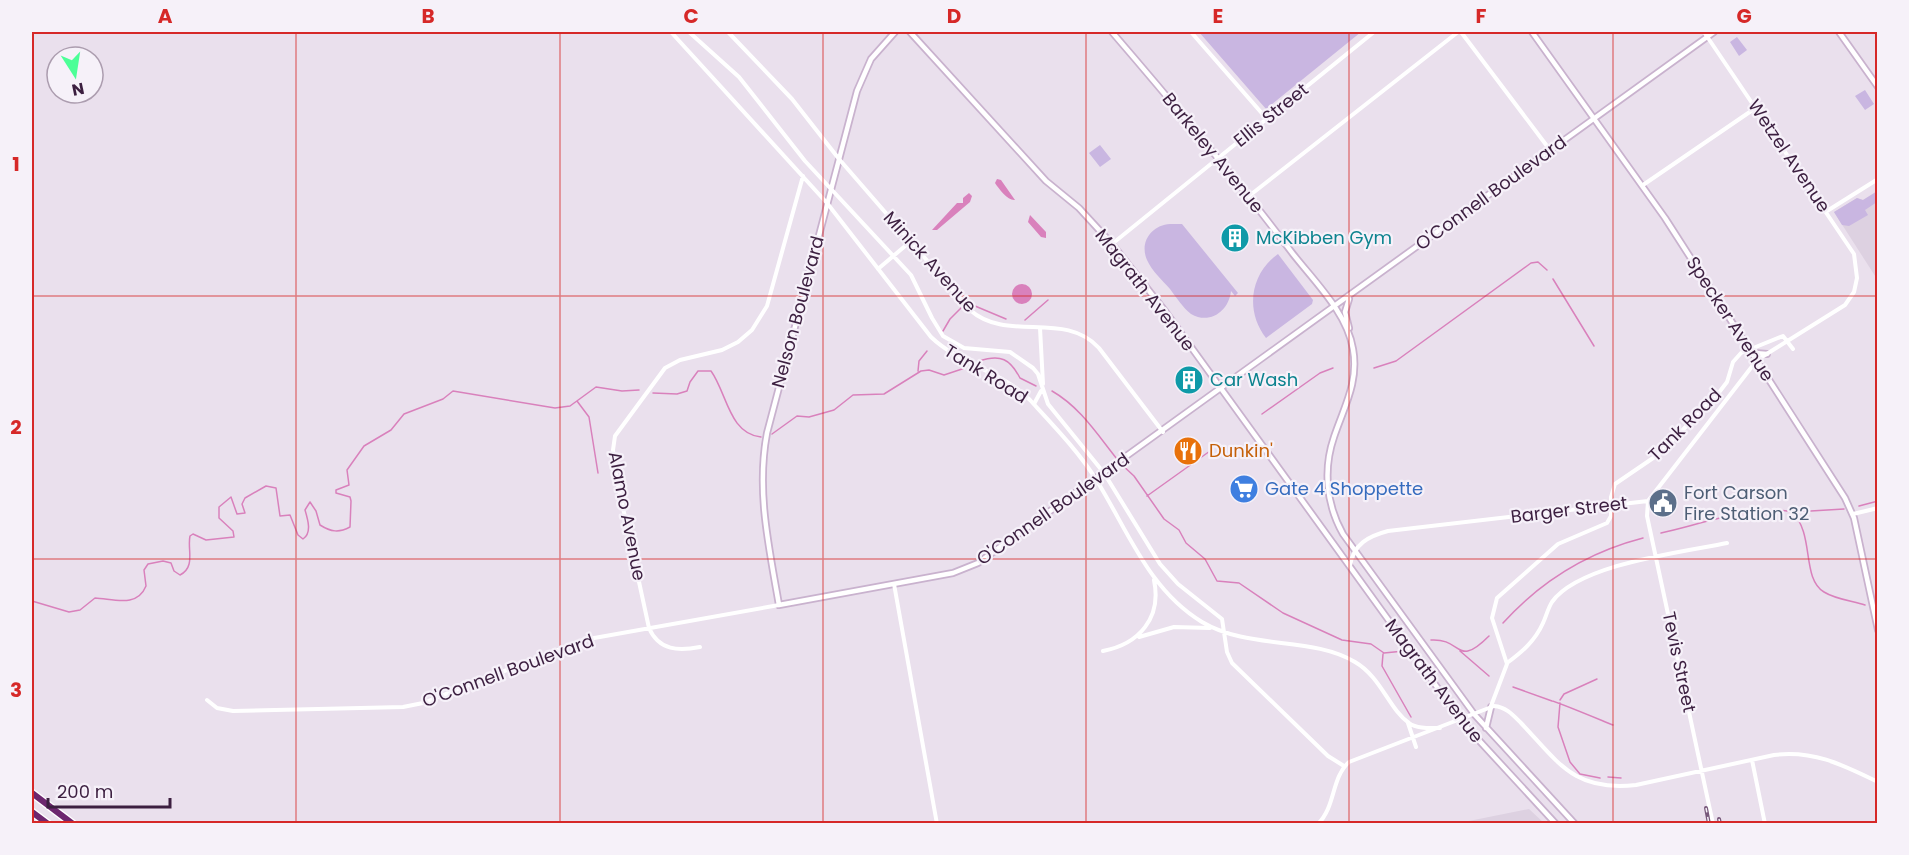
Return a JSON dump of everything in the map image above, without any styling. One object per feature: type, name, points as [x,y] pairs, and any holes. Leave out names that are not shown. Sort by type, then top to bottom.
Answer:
[{"type":"highway","points":[[32,793],[73,824]]},
{"type":"highway","points":[[32,812],[48,824]]},
{"type":"main road","name":"Nelson Boulevard","points":[[779,605],[764,516],[764,452],[827,203],[865,71],[877,51],[895,32]]},
{"type":"main road","name":"Magrath Avenue","points":[[910,32],[1045,180],[1079,208],[1112,244],[1222,389],[1461,720],[1556,824]]},
{"type":"main road","name":"Barkeley Avenue","points":[[1112,32],[1219,157],[1334,308],[1352,342],[1355,368],[1352,387],[1331,446],[1327,484],[1335,516],[1354,550],[1474,714],[1575,824]]},
{"type":"main road","name":"Specker Avenue","points":[[1532,32],[1643,185],[1751,350],[1853,514],[1878,630]]},
{"type":"main road","name":"O'Connell Boulevard","points":[[779,605],[954,573],[974,565],[1334,308],[1706,34],[1714,32]]},
{"type":"main road","points":[[1839,32],[1878,87]]},
{"type":"main road","points":[[1351,295],[1345,312],[1352,342]]},
{"type":"main road","points":[[1751,350],[1758,354],[1767,354]]},
{"type":"main road","points":[[1486,728],[1491,706]]},
{"type":"street","name":"Tank Road","points":[[674,32],[827,203],[937,342],[1015,388],[1034,404],[1096,479],[1153,577],[1184,610],[1224,632],[1263,642],[1323,650],[1349,658],[1371,674],[1408,723],[1416,747]]},
{"type":"street","points":[[689,32],[739,77],[831,189],[911,275],[932,318],[944,336],[964,348],[1010,352],[1033,368],[1038,374],[1048,404],[1104,473],[1160,564],[1178,584],[1218,614],[1232,663],[1328,756],[1344,766]]},
{"type":"street","name":"Minick Avenue","points":[[728,32],[792,99],[839,159],[970,310],[982,319],[1001,326],[1068,330],[1089,339],[1163,432]]},
{"type":"street","points":[[1191,32],[1266,118]]},
{"type":"street","name":"Ellis Street","points":[[1112,244],[1374,32]]},
{"type":"street","points":[[1249,196],[1460,32],[1550,150]]},
{"type":"street","name":"Wetzel Avenue","points":[[1706,34],[1827,211],[1856,259],[1858,274],[1855,287]]},
{"type":"street","points":[[1643,185],[1757,107]]},
{"type":"street","name":"Alamo Avenue","points":[[650,628],[615,471],[613,450],[615,436],[665,368],[680,360],[732,346],[746,336],[758,322],[767,306],[803,176]]},
{"type":"street","points":[[1827,211],[1878,179]]},
{"type":"street","points":[[878,269],[911,241]]},
{"type":"street","name":"Barger Street","points":[[1354,550],[1365,540],[1388,531],[1648,501],[1757,360],[1840,309],[1855,287]]},
{"type":"street","points":[[1034,404],[1042,389],[1044,358],[1040,327]]},
{"type":"street","name":"Tank Road","points":[[1507,664],[1492,618],[1497,598],[1558,544],[1607,523],[1611,516],[1611,493],[1616,484],[1659,454],[1725,386],[1737,356],[1783,336],[1788,341]]},
{"type":"street","points":[[1788,341],[1793,349]]},
{"type":"street","name":"Tevis Street","points":[[1648,501],[1647,516],[1713,824]]},
{"type":"street","points":[[1853,514],[1878,508]]},
{"type":"street","points":[[1491,706],[1507,664],[1530,646],[1552,602],[1568,587],[1617,565],[1727,543]]},
{"type":"street","points":[[1350,567],[1354,550]]},
{"type":"street","points":[[1135,639],[1153,614],[1156,597],[1153,577]]},
{"type":"street","points":[[894,584],[937,824]]},
{"type":"street","name":"O'Connell Boulevard","points":[[207,700],[216,708],[232,711],[403,707],[432,699],[575,643],[779,605]]},
{"type":"street","points":[[1103,651],[1174,627],[1215,629]]},
{"type":"street","points":[[650,628],[659,642],[670,648],[681,650],[700,647]]},
{"type":"street","points":[[1318,824],[1330,808],[1344,766],[1355,759],[1461,720],[1491,706],[1499,706],[1511,713],[1566,771],[1584,781],[1628,786],[1782,754],[1814,755],[1836,761],[1878,782]]},
{"type":"street","points":[[1408,723],[1424,728],[1440,728]]},
{"type":"street","points":[[1752,760],[1765,824]]},
{"type":"shaded area","points":[[1199,32],[1361,32],[1266,109]]},
{"type":"shaded area","points":[[1737,37],[1747,50],[1739,56],[1730,42]]},
{"type":"shaded area","points":[[1865,90],[1874,104],[1865,110],[1855,96]]},
{"type":"shaded area","points":[[1100,145],[1111,159],[1100,167],[1089,153]]},
{"type":"shaded area","points":[[997,179],[1001,180],[1015,200],[1009,199],[1001,191],[995,183]]},
{"type":"shaded area","points":[[1877,191],[1877,279],[1834,212],[1857,198],[1863,200]]},
{"type":"shaded area","points":[[1876,192],[1877,202],[1865,210],[1868,215],[1849,226],[1842,225],[1834,212],[1857,198],[1863,200]]},
{"type":"shaded area","points":[[969,193],[972,196],[970,202],[937,230],[932,230],[957,203],[963,203],[963,198]]},
{"type":"shaded area","points":[[1030,215],[1046,232],[1046,238],[1041,237],[1028,222]]},
{"type":"shaded area","points":[[1170,224],[1182,224],[1238,293],[1235,296],[1231,291],[1227,305],[1211,317],[1198,317],[1182,306],[1147,260],[1145,247],[1149,236],[1158,228]]},
{"type":"shaded area","points":[[1278,254],[1313,300],[1312,304],[1266,338],[1255,316],[1254,293],[1261,272]]},
{"type":"shaded area","points":[[1018,284],[1026,284],[1032,290],[1032,298],[1026,304],[1018,304],[1012,298],[1012,290]]},
{"type":"shaded area","points":[[1529,809],[1544,823],[1459,823]]},
{"type":"waterway","points":[[1374,368],[1396,361],[1531,263],[1538,262],[1547,270]]},
{"type":"waterway","points":[[1553,279],[1594,346]]},
{"type":"waterway","points":[[1025,320],[1048,300]]},
{"type":"waterway","points":[[975,306],[1006,319]]},
{"type":"waterway","points":[[943,331],[950,319],[961,308]]},
{"type":"waterway","points":[[918,371],[919,361],[927,351]]},
{"type":"waterway","points":[[979,361],[993,358],[1004,360],[1012,366],[1020,378],[1036,386]]},
{"type":"waterway","points":[[772,434],[797,416],[809,417],[834,410],[853,395],[884,394],[921,371],[929,370],[944,375],[965,368]]},
{"type":"waterway","points":[[1262,414],[1320,373],[1333,368]]},
{"type":"waterway","points":[[653,393],[677,394],[687,391],[698,371],[711,371],[735,421],[750,434],[761,437]]},
{"type":"waterway","points":[[32,601],[69,612],[80,610],[95,598],[131,600],[142,593],[146,586],[144,570],[148,564],[163,561],[171,563],[174,571],[180,575],[185,572],[190,557],[190,536],[193,534],[206,540],[234,537],[233,531],[219,518],[219,507],[231,497],[237,514],[245,513],[242,504],[245,498],[266,486],[276,488],[280,516],[290,515],[298,535],[303,539],[308,533],[305,510],[310,502],[316,511],[320,525],[335,531],[350,527],[350,497],[336,493],[336,490],[349,485],[347,470],[364,446],[391,430],[404,414],[443,399],[453,391],[555,408],[570,406],[596,387],[622,391],[639,390]]},
{"type":"waterway","points":[[1052,391],[1080,413],[1117,459]]},
{"type":"waterway","points":[[577,401],[589,417],[598,473]]},
{"type":"waterway","points":[[1147,496],[1210,451]]},
{"type":"waterway","points":[[1120,463],[1134,476],[1164,519],[1179,530],[1186,543],[1205,559],[1217,581],[1239,583],[1283,613],[1342,640],[1371,644],[1384,653],[1404,651]]},
{"type":"waterway","points":[[1859,506],[1878,501]]},
{"type":"waterway","points":[[1794,512],[1844,509]]},
{"type":"waterway","points":[[1661,533],[1744,513],[1778,510],[1792,512],[1803,532],[1810,566],[1817,585],[1824,592],[1833,596],[1865,605]]},
{"type":"waterway","points":[[1503,623],[1533,594],[1567,570],[1604,551],[1643,538]]},
{"type":"waterway","points":[[1431,640],[1449,643],[1465,651],[1478,646],[1489,636]]},
{"type":"waterway","points":[[1460,651],[1489,676]]},
{"type":"waterway","points":[[1383,654],[1382,666],[1411,717]]},
{"type":"waterway","points":[[1560,700],[1564,694],[1597,679]]},
{"type":"waterway","points":[[1513,687],[1613,725]]},
{"type":"waterway","points":[[1560,703],[1558,727],[1570,762],[1580,774],[1600,778]]},
{"type":"waterway","points":[[1608,777],[1621,778]]},
{"type":"railway","points":[[1706,808],[1709,824]]},
{"type":"railway","points":[[1719,819],[1720,824]]},
{"type":"place","name":"McKibben Gym","points":[[1235,238]]},
{"type":"place","name":"Car Wash","points":[[1189,380]]},
{"type":"place","name":"Dunkin'","points":[[1188,451]]},
{"type":"place","name":"Gate 4 Shoppette","points":[[1244,489]]},
{"type":"place","name":"Fort Carson Fire Station 32","points":[[1663,503]]}]
